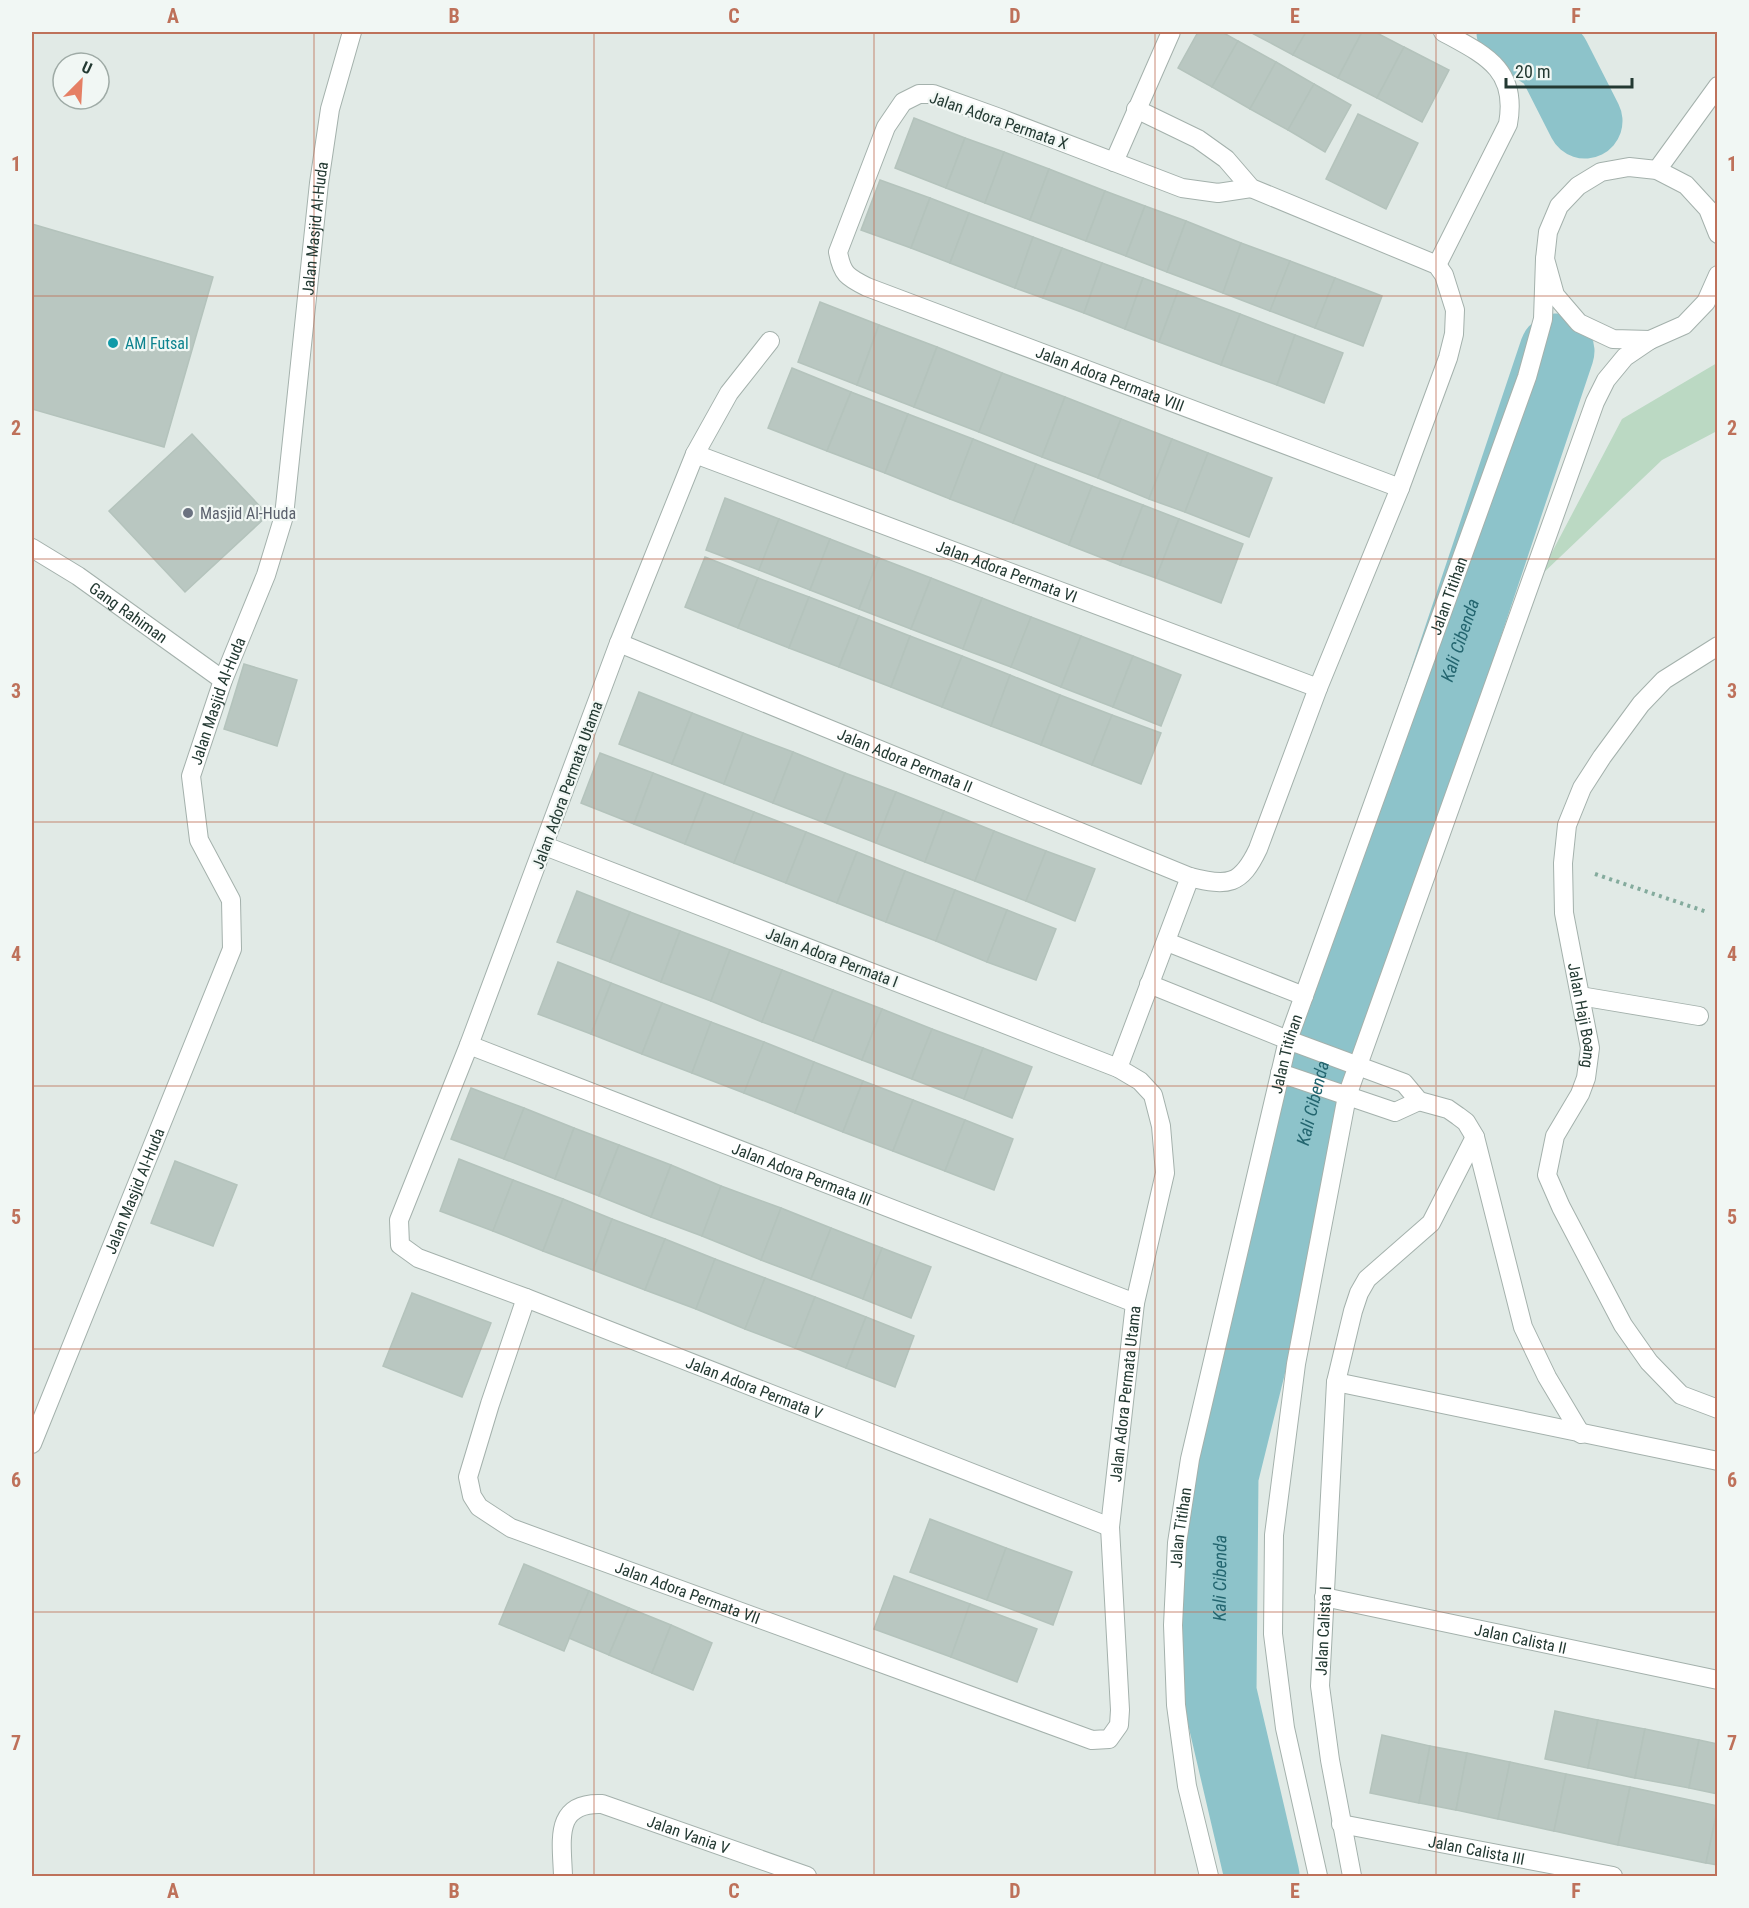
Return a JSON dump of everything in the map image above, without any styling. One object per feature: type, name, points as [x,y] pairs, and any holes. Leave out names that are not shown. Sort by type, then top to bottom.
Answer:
[{"type":"street","name":"Jalan Masjid Al-Huda","points":[[32,1444],[232,949],[231,900],[199,840],[191,776],[223,680],[267,575],[284,516],[319,183],[330,109],[352,32]]},
{"type":"street","points":[[1114,162],[1171,32]]},
{"type":"street","points":[[1136,109],[1198,138],[1226,159],[1251,188],[1437,265],[1508,124],[1511,106],[1508,83],[1486,56],[1443,32]]},
{"type":"street","points":[[1718,86],[1657,170],[1686,185],[1708,209],[1718,234]]},
{"type":"street","name":"Jalan Adora Permata X","points":[[838,252],[886,127],[903,102],[919,94],[933,94],[1182,188],[1218,193],[1251,188]]},
{"type":"street","name":"Jalan Titihan","points":[[1209,1876],[1187,1786],[1176,1705],[1173,1624],[1177,1543],[1190,1460],[1304,996],[1527,377],[1543,320],[1548,232],[1558,206],[1578,186],[1601,172],[1629,167],[1657,170]]},
{"type":"street","name":"Jalan Adora Permata VIII","points":[[838,252],[841,269],[851,279],[867,286],[1400,488]]},
{"type":"street","points":[[1545,260],[1555,295],[1579,323],[1613,339],[1650,340]]},
{"type":"street","name":"Jalan Adora Permata II","points":[[619,643],[1190,877],[1210,882],[1235,880],[1249,867],[1258,849],[1318,688],[1400,488],[1448,358],[1454,334],[1455,310],[1444,274],[1437,265]]},
{"type":"street","points":[[1318,1876],[1285,1728],[1273,1634],[1274,1535],[1296,1364],[1342,1095],[1595,402],[1606,380],[1625,357],[1650,340],[1684,325],[1706,302],[1718,274]]},
{"type":"street","name":"Jalan Adora Permata Utama","points":[[400,1245],[399,1220],[470,1045],[619,643],[694,454],[729,393],[770,341]]},
{"type":"street","name":"Jalan Adora Permata VI","points":[[694,454],[1318,688]]},
{"type":"street","name":"Gang Rahiman","points":[[32,548],[78,576],[223,680]]},
{"type":"street","name":"Jalan Haji Boang","points":[[1718,646],[1664,680],[1641,704],[1582,788],[1566,825],[1563,863],[1564,913],[1590,1048],[1586,1078],[1580,1095],[1555,1136],[1547,1175],[1561,1207],[1623,1325],[1649,1362],[1681,1395],[1718,1409]]},
{"type":"street","name":"Jalan Adora Permata I","points":[[545,846],[1118,1068]]},
{"type":"street","points":[[1118,1068],[1190,877]]},
{"type":"street","points":[[1167,942],[1304,996]]},
{"type":"street","points":[[1149,984],[1404,1083],[1419,1101],[1448,1109],[1466,1122],[1475,1137],[1523,1327],[1547,1377],[1581,1434]]},
{"type":"street","points":[[1580,996],[1700,1016]]},
{"type":"street","name":"Jalan Adora Permata III","points":[[470,1045],[1135,1303]]},
{"type":"street","name":"Jalan Adora Permata Utama","points":[[1109,1739],[1119,1725],[1120,1710],[1110,1527],[1135,1303],[1166,1173],[1161,1126],[1153,1095],[1140,1080],[1118,1068]]},
{"type":"street","points":[[1285,1075],[1395,1112],[1419,1101]]},
{"type":"street","name":"Jalan Calista I","points":[[1352,1876],[1330,1760],[1320,1686],[1336,1382],[1359,1293],[1367,1280],[1431,1223],[1475,1137]]},
{"type":"street","name":"Jalan Adora Permata V","points":[[400,1245],[418,1258],[526,1298],[1110,1527]]},
{"type":"street","name":"Jalan Adora Permata VII","points":[[526,1298],[468,1477],[472,1496],[479,1507],[511,1528],[1092,1740],[1109,1739]]},
{"type":"street","points":[[1336,1382],[1718,1461]]},
{"type":"street","name":"Jalan Calista II","points":[[1324,1597],[1718,1680]]},
{"type":"street","name":"Jalan Vania V","points":[[563,1876],[564,1822],[572,1810],[585,1803],[602,1804],[807,1876]]},
{"type":"street","name":"Jalan Calista III","points":[[1341,1824],[1613,1876]]},
{"type":"path","points":[[1563,863],[1707,912]]},
{"type":"green space","points":[[1717,363],[1717,431],[1662,460],[1539,577],[1622,419]]},
{"type":"building","points":[[1198,32],[1222,32],[1238,41],[1212,87],[1178,68]]},
{"type":"building","points":[[1250,32],[1306,32],[1293,55]]},
{"type":"building","points":[[1306,32],[1362,32],[1338,78],[1293,55]]},
{"type":"building","points":[[1362,32],[1375,32],[1404,47],[1377,98],[1338,78]]},
{"type":"building","points":[[1238,41],[1276,62],[1250,109],[1212,87]]},
{"type":"building","points":[[1404,47],[1449,70],[1422,122],[1377,98]]},
{"type":"building","points":[[1276,62],[1314,84],[1288,130],[1250,109]]},
{"type":"building","points":[[1314,84],[1351,105],[1325,152],[1288,130]]},
{"type":"building","points":[[1358,114],[1418,143],[1386,209],[1326,179]]},
{"type":"building","points":[[914,118],[965,138],[946,188],[895,168]]},
{"type":"building","points":[[965,138],[1004,152],[985,203],[946,188]]},
{"type":"building","points":[[1004,152],[1049,169],[1030,220],[985,203]]},
{"type":"building","points":[[1049,169],[1105,191],[1086,241],[1030,220]]},
{"type":"building","points":[[880,180],[930,198],[911,248],[861,230]]},
{"type":"building","points":[[1105,191],[1145,206],[1126,256],[1086,241]]},
{"type":"building","points":[[930,198],[969,213],[950,263],[911,248]]},
{"type":"building","points":[[1145,206],[1186,221],[1167,272],[1126,256]]},
{"type":"building","points":[[969,213],[1033,237],[1015,288],[950,263]]},
{"type":"building","points":[[1186,221],[1241,243],[1223,293],[1167,272]]},
{"type":"building","name":"AM Futsal","points":[[32,224],[213,277],[164,447],[32,409]]},
{"type":"building","points":[[1033,237],[1062,248],[1043,298],[1015,288]]},
{"type":"building","points":[[1241,243],[1290,261],[1270,311],[1223,293]]},
{"type":"building","points":[[1062,248],[1102,263],[1084,313],[1043,298]]},
{"type":"building","points":[[1290,261],[1335,278],[1315,328],[1270,311]]},
{"type":"building","points":[[1102,263],[1143,278],[1125,329],[1084,313]]},
{"type":"building","points":[[1143,278],[1178,291],[1159,342],[1125,329]]},
{"type":"building","points":[[1335,278],[1382,296],[1363,346],[1315,328]]},
{"type":"building","points":[[1178,291],[1240,314],[1221,365],[1159,342]]},
{"type":"building","points":[[820,302],[879,325],[857,385],[798,362]]},
{"type":"building","points":[[1240,314],[1295,335],[1277,385],[1221,365]]},
{"type":"building","points":[[879,325],[937,347],[914,407],[857,385]]},
{"type":"building","points":[[1295,335],[1343,353],[1324,403],[1277,385]]},
{"type":"building","points":[[937,347],[1002,373],[979,432],[914,407]]},
{"type":"building","points":[[792,368],[851,392],[827,451],[768,428]]},
{"type":"building","points":[[1002,373],[1065,397],[1042,457],[979,432]]},
{"type":"building","points":[[851,392],[908,414],[885,473],[827,451]]},
{"type":"building","points":[[1065,397],[1121,419],[1098,478],[1042,457]]},
{"type":"building","points":[[908,414],[973,439],[950,499],[885,473]]},
{"type":"building","points":[[1121,419],[1172,439],[1149,499],[1098,478]]},
{"type":"building","name":"Masjid Al-Huda","points":[[192,434],[268,515],[185,592],[109,511]]},
{"type":"building","points":[[973,439],[1036,464],[1013,523],[950,499]]},
{"type":"building","points":[[1172,439],[1208,453],[1185,512],[1149,499]]},
{"type":"building","points":[[1208,453],[1272,478],[1249,537],[1185,512]]},
{"type":"building","points":[[1036,464],[1092,486],[1069,545],[1013,523]]},
{"type":"building","points":[[1092,486],[1143,505],[1120,565],[1069,545]]},
{"type":"building","points":[[725,498],[779,519],[759,570],[706,550]]},
{"type":"building","points":[[1143,505],[1179,519],[1156,578],[1120,565]]},
{"type":"building","points":[[779,519],[830,539],[810,590],[759,570]]},
{"type":"building","points":[[1179,519],[1243,544],[1221,603],[1156,578]]},
{"type":"building","points":[[830,539],[879,558],[859,609],[810,590]]},
{"type":"building","points":[[705,557],[758,578],[738,628],[685,607]]},
{"type":"building","points":[[879,558],[931,578],[911,629],[859,609]]},
{"type":"building","points":[[758,578],[809,597],[789,648],[738,628]]},
{"type":"building","points":[[931,578],[982,598],[963,649],[911,629]]},
{"type":"building","points":[[809,597],[859,616],[839,667],[789,648]]},
{"type":"building","points":[[982,598],[1031,617],[1011,667],[963,649]]},
{"type":"building","points":[[859,616],[910,636],[891,687],[839,667]]},
{"type":"building","points":[[1031,617],[1081,636],[1061,687],[1011,667]]},
{"type":"building","points":[[910,636],[962,656],[942,707],[891,687]]},
{"type":"building","points":[[1081,636],[1133,656],[1113,707],[1061,687]]},
{"type":"building","points":[[962,656],[1010,675],[991,726],[942,707]]},
{"type":"building","points":[[1133,656],[1181,675],[1161,726],[1113,707]]},
{"type":"building","points":[[244,664],[297,680],[277,746],[224,729]]},
{"type":"building","points":[[1010,675],[1060,695],[1041,745],[991,726]]},
{"type":"building","points":[[639,692],[692,713],[672,764],[619,744]]},
{"type":"building","points":[[1060,695],[1112,715],[1092,765],[1041,745]]},
{"type":"building","points":[[692,713],[743,733],[724,784],[672,764]]},
{"type":"building","points":[[1112,715],[1161,733],[1141,784],[1092,765]]},
{"type":"building","points":[[743,733],[793,752],[773,803],[724,784]]},
{"type":"building","points":[[793,752],[845,773],[825,823],[773,803]]},
{"type":"building","points":[[600,753],[653,773],[634,824],[581,803]]},
{"type":"building","points":[[653,773],[705,793],[685,844],[634,824]]},
{"type":"building","points":[[845,773],[896,792],[876,843],[825,823]]},
{"type":"building","points":[[896,792],[944,811],[925,862],[876,843]]},
{"type":"building","points":[[705,793],[754,812],[734,863],[685,844]]},
{"type":"building","points":[[944,811],[994,831],[975,881],[925,862]]},
{"type":"building","points":[[754,812],[806,832],[786,883],[734,863]]},
{"type":"building","points":[[994,831],[1046,851],[1026,901],[975,881]]},
{"type":"building","points":[[806,832],[857,852],[837,903],[786,883]]},
{"type":"building","points":[[1046,851],[1095,869],[1075,921],[1026,901]]},
{"type":"building","points":[[857,852],[905,871],[886,922],[837,903]]},
{"type":"building","points":[[905,871],[955,890],[936,941],[886,922]]},
{"type":"building","points":[[955,890],[1007,910],[987,962],[936,941]]},
{"type":"building","points":[[577,891],[630,912],[610,962],[557,942]]},
{"type":"building","points":[[1007,910],[1056,929],[1036,980],[987,962]]},
{"type":"building","points":[[630,912],[680,931],[661,982],[610,962]]},
{"type":"building","points":[[680,931],[730,950],[711,1001],[661,982]]},
{"type":"building","points":[[730,950],[782,970],[762,1022],[711,1001]]},
{"type":"building","points":[[558,962],[611,983],[591,1034],[538,1014]]},
{"type":"building","points":[[782,970],[833,990],[813,1041],[762,1022]]},
{"type":"building","points":[[611,983],[662,1003],[642,1054],[591,1034]]},
{"type":"building","points":[[833,990],[882,1009],[862,1060],[813,1041]]},
{"type":"building","points":[[662,1003],[711,1022],[692,1073],[642,1054]]},
{"type":"building","points":[[882,1009],[932,1029],[912,1079],[862,1060]]},
{"type":"building","points":[[711,1022],[764,1042],[744,1093],[692,1073]]},
{"type":"building","points":[[932,1029],[983,1048],[964,1099],[912,1079]]},
{"type":"building","points":[[764,1042],[814,1062],[795,1113],[744,1093]]},
{"type":"building","points":[[983,1048],[1032,1067],[1012,1118],[964,1099]]},
{"type":"building","points":[[814,1062],[863,1081],[843,1132],[795,1113]]},
{"type":"building","points":[[863,1081],[913,1100],[893,1151],[843,1132]]},
{"type":"building","points":[[471,1088],[524,1108],[504,1159],[451,1139]]},
{"type":"building","points":[[913,1100],[965,1120],[945,1171],[893,1151]]},
{"type":"building","points":[[524,1108],[574,1128],[555,1179],[504,1159]]},
{"type":"building","points":[[965,1120],[1013,1139],[994,1190],[945,1171]]},
{"type":"building","points":[[574,1128],[619,1145],[599,1196],[555,1179]]},
{"type":"building","points":[[619,1145],[671,1165],[651,1217],[599,1196]]},
{"type":"building","points":[[459,1159],[513,1180],[493,1231],[440,1211]]},
{"type":"building","points":[[175,1161],[237,1185],[213,1246],[151,1223]]},
{"type":"building","points":[[671,1165],[721,1186],[702,1236],[651,1217]]},
{"type":"building","points":[[513,1180],[563,1199],[543,1251],[493,1231]]},
{"type":"building","points":[[721,1186],[781,1208],[761,1260],[702,1236]]},
{"type":"building","points":[[563,1199],[612,1219],[593,1270],[543,1251]]},
{"type":"building","points":[[781,1208],[831,1228],[811,1279],[761,1260]]},
{"type":"building","points":[[612,1219],[665,1239],[645,1290],[593,1270]]},
{"type":"building","points":[[831,1228],[882,1248],[863,1299],[811,1279]]},
{"type":"building","points":[[665,1239],[715,1259],[696,1309],[645,1290]]},
{"type":"building","points":[[882,1248],[931,1267],[911,1318],[863,1299]]},
{"type":"building","points":[[715,1259],[765,1278],[745,1329],[696,1309]]},
{"type":"building","points":[[765,1278],[815,1297],[795,1348],[745,1329]]},
{"type":"building","points":[[412,1293],[491,1323],[462,1397],[383,1366]]},
{"type":"building","points":[[815,1297],[866,1317],[846,1368],[795,1348]]},
{"type":"building","points":[[866,1317],[914,1336],[895,1387],[846,1368]]},
{"type":"building","points":[[930,1519],[1006,1548],[987,1600],[910,1572]]},
{"type":"building","points":[[1006,1548],[1072,1572],[1053,1625],[987,1600]]},
{"type":"building","points":[[524,1564],[589,1591],[564,1651],[499,1624]]},
{"type":"building","points":[[894,1576],[970,1604],[951,1657],[874,1629]]},
{"type":"building","points":[[589,1591],[629,1608],[609,1655],[569,1638]]},
{"type":"building","points":[[970,1604],[1037,1629],[1017,1682],[951,1657]]},
{"type":"building","points":[[629,1608],[671,1625],[652,1673],[609,1655]]},
{"type":"building","points":[[671,1625],[712,1643],[693,1690],[652,1673]]},
{"type":"building","points":[[1555,1711],[1598,1720],[1588,1768],[1545,1759]]},
{"type":"building","points":[[1598,1720],[1645,1729],[1635,1778],[1588,1768]]},
{"type":"building","points":[[1645,1729],[1699,1740],[1689,1788],[1635,1778]]},
{"type":"building","points":[[1382,1735],[1430,1746],[1419,1803],[1370,1793]]},
{"type":"building","points":[[1699,1740],[1718,1744],[1718,1794],[1689,1788]]},
{"type":"building","points":[[1430,1746],[1467,1753],[1456,1810],[1419,1803]]},
{"type":"building","points":[[1467,1753],[1510,1762],[1498,1819],[1456,1810]]},
{"type":"building","points":[[1510,1762],[1566,1774],[1554,1831],[1498,1819]]},
{"type":"building","points":[[1566,1774],[1630,1787],[1618,1845],[1554,1831]]},
{"type":"building","points":[[1630,1787],[1718,1806],[1706,1863],[1618,1845]]},
{"type":"building","points":[[1718,1808],[1718,1865],[1706,1863]]},
{"type":"waterway","name":"Kali Cibenda","points":[[1514,32],[1553,58],[1585,121]]},
{"type":"waterway","name":"Kali Cibenda","points":[[1262,1876],[1219,1692],[1221,1476],[1335,1014],[1557,351]]},
{"type":"place","name":"AM Futsal","points":[[113,343]]},
{"type":"place","name":"Masjid Al-Huda","points":[[188,513]]}]
